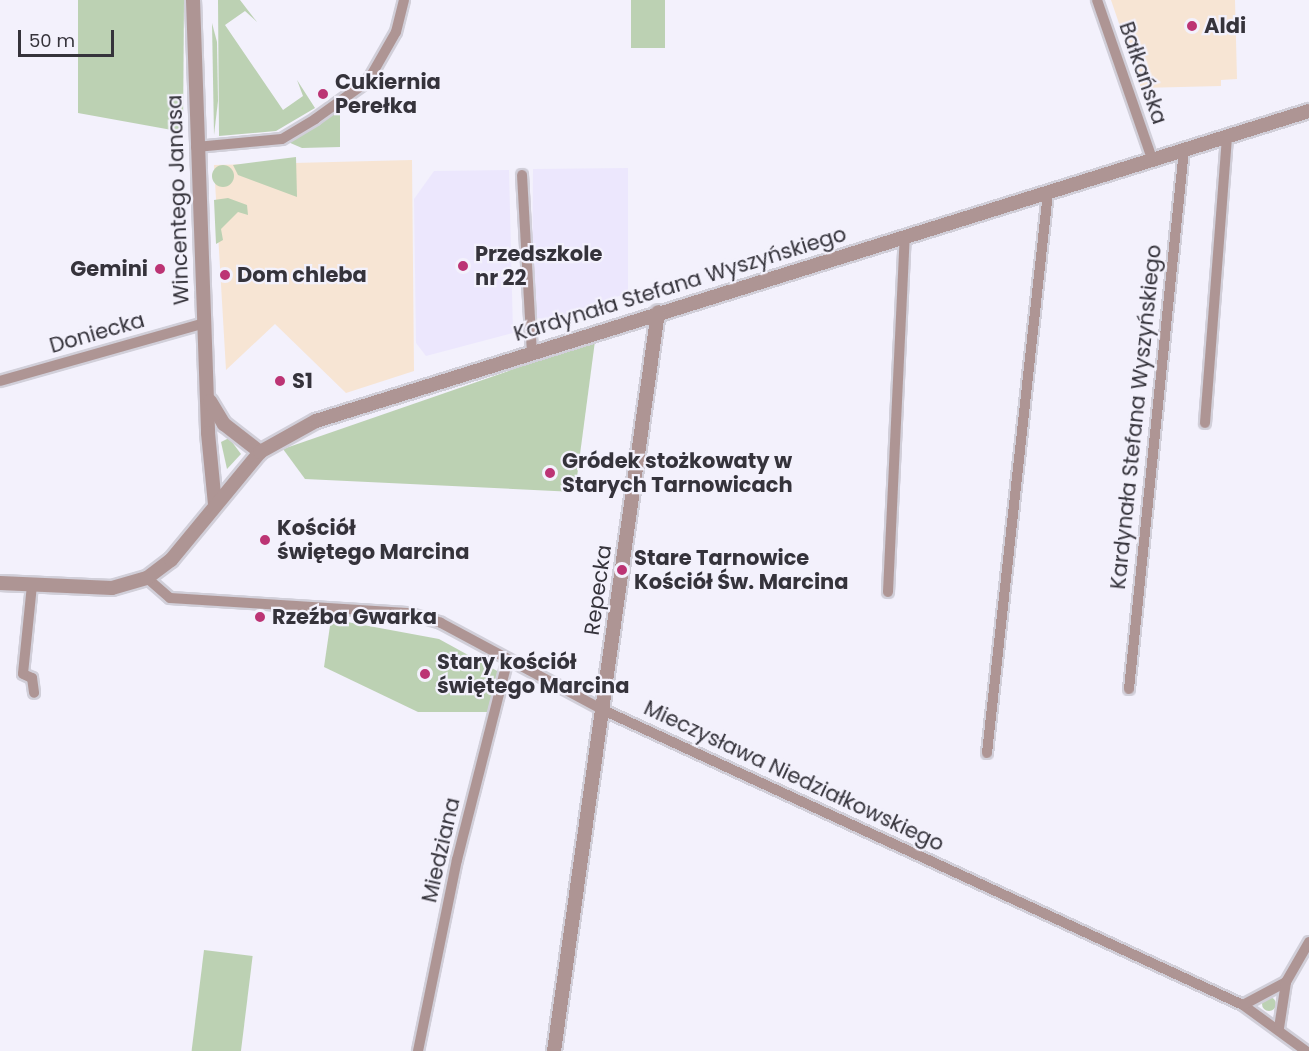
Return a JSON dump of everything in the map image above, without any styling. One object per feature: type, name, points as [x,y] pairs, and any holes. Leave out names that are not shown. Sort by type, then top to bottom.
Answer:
[{"type":"street","name":"Wincentego Janasa","points":[[193,0],[196,147],[215,504]]},
{"type":"street","points":[[196,147],[282,139],[315,119],[368,81],[396,32],[404,0]]},
{"type":"street","name":"Bałkańska","points":[[1097,0],[1152,159]]},
{"type":"street","name":"Kardynała Stefana Wyszyńskiego","points":[[147,578],[171,560],[235,478],[260,452],[316,421],[658,312],[1309,111]]},
{"type":"street","points":[[1205,423],[1227,136]]},
{"type":"street","name":"Kardynała Stefana Wyszyńskiego","points":[[1129,689],[1184,149]]},
{"type":"street","points":[[522,175],[532,352]]},
{"type":"street","points":[[987,753],[1048,192]]},
{"type":"street","points":[[888,592],[905,236]]},
{"type":"street","name":"Repecka","points":[[554,1051],[658,312]]},
{"type":"street","name":"Doniecka","points":[[0,381],[205,323]]},
{"type":"street","name":"Wincentego Janasa","points":[[209,399],[224,424],[260,452]]},
{"type":"street","points":[[214,463],[235,478]]},
{"type":"street","points":[[0,583],[112,588],[147,578]]},
{"type":"street","name":"Mieczysława Niedziałkowskiego","points":[[147,578],[170,598],[406,613],[441,623],[603,710],[1243,1005],[1279,1028],[1306,1051]]},
{"type":"street","points":[[32,585],[23,674],[32,678],[34,693]]},
{"type":"street","name":"Miedziana","points":[[418,1051],[457,860],[508,659]]},
{"type":"street","points":[[1279,1028],[1286,982],[1309,942]]},
{"type":"street","points":[[1243,1005],[1286,982]]},
{"type":"shaded area","points":[[1111,0],[1235,0],[1237,79],[1221,80],[1221,86],[1141,88]]},
{"type":"shaded area","points":[[412,160],[414,371],[346,393],[275,324],[226,370],[214,165]]},
{"type":"shaded area","points":[[628,168],[628,293],[548,320],[532,317],[533,169]]},
{"type":"shaded area","name":"Przedszkole nr 22","points":[[509,170],[513,333],[426,356],[416,343],[414,199],[434,171]]},
{"type":"green space","points":[[78,0],[184,0],[183,132],[78,113]]},
{"type":"green space","points":[[218,0],[240,0],[257,22],[245,11],[225,25],[283,110],[303,96],[297,80],[315,108],[276,131],[219,136]]},
{"type":"green space","points":[[631,0],[665,0],[665,48],[631,48]]},
{"type":"green space","points":[[212,23],[217,42],[218,101],[214,135]]},
{"type":"green space","points":[[340,109],[340,147],[302,148],[288,142]]},
{"type":"green space","points":[[296,157],[297,197],[238,175],[233,165]]},
{"type":"green space","points":[[219,165],[227,165],[234,172],[234,180],[227,187],[219,187],[212,180],[212,172]]},
{"type":"green space","points":[[228,198],[247,205],[248,215],[238,212],[221,229],[223,240],[216,244],[214,200]]},
{"type":"green space","points":[[595,341],[575,492],[305,479],[283,449]]},
{"type":"green space","points":[[229,438],[241,454],[227,469],[221,442]]},
{"type":"green space","points":[[331,619],[439,639],[499,672],[490,712],[418,712],[324,667]]},
{"type":"green space","points":[[204,950],[253,956],[241,1051],[192,1051]]},
{"type":"green space","points":[[1269,997],[1274,999],[1276,1004],[1274,1009],[1269,1011],[1264,1009],[1262,1004],[1264,999]]},
{"type":"place","name":"Aldi","points":[[1192,26]]},
{"type":"place","name":"Cukiernia Perełka","points":[[323,94]]},
{"type":"place","name":"Przedszkole nr 22","points":[[463,266]]},
{"type":"place","name":"Gemini","points":[[160,269]]},
{"type":"place","name":"Dom chleba","points":[[225,275]]},
{"type":"place","name":"S1","points":[[280,381]]},
{"type":"place","name":"Gródek stożkowaty w Starych Tarnowicach","points":[[550,473]]},
{"type":"place","name":"Kościół świętego Marcina","points":[[265,540]]},
{"type":"place","name":"Stare Tarnowice Kościół Św. Marcina","points":[[622,570]]},
{"type":"place","name":"Rzeźba Gwarka","points":[[260,617]]},
{"type":"place","name":"Stary kościół świętego Marcina","points":[[425,674]]}]
